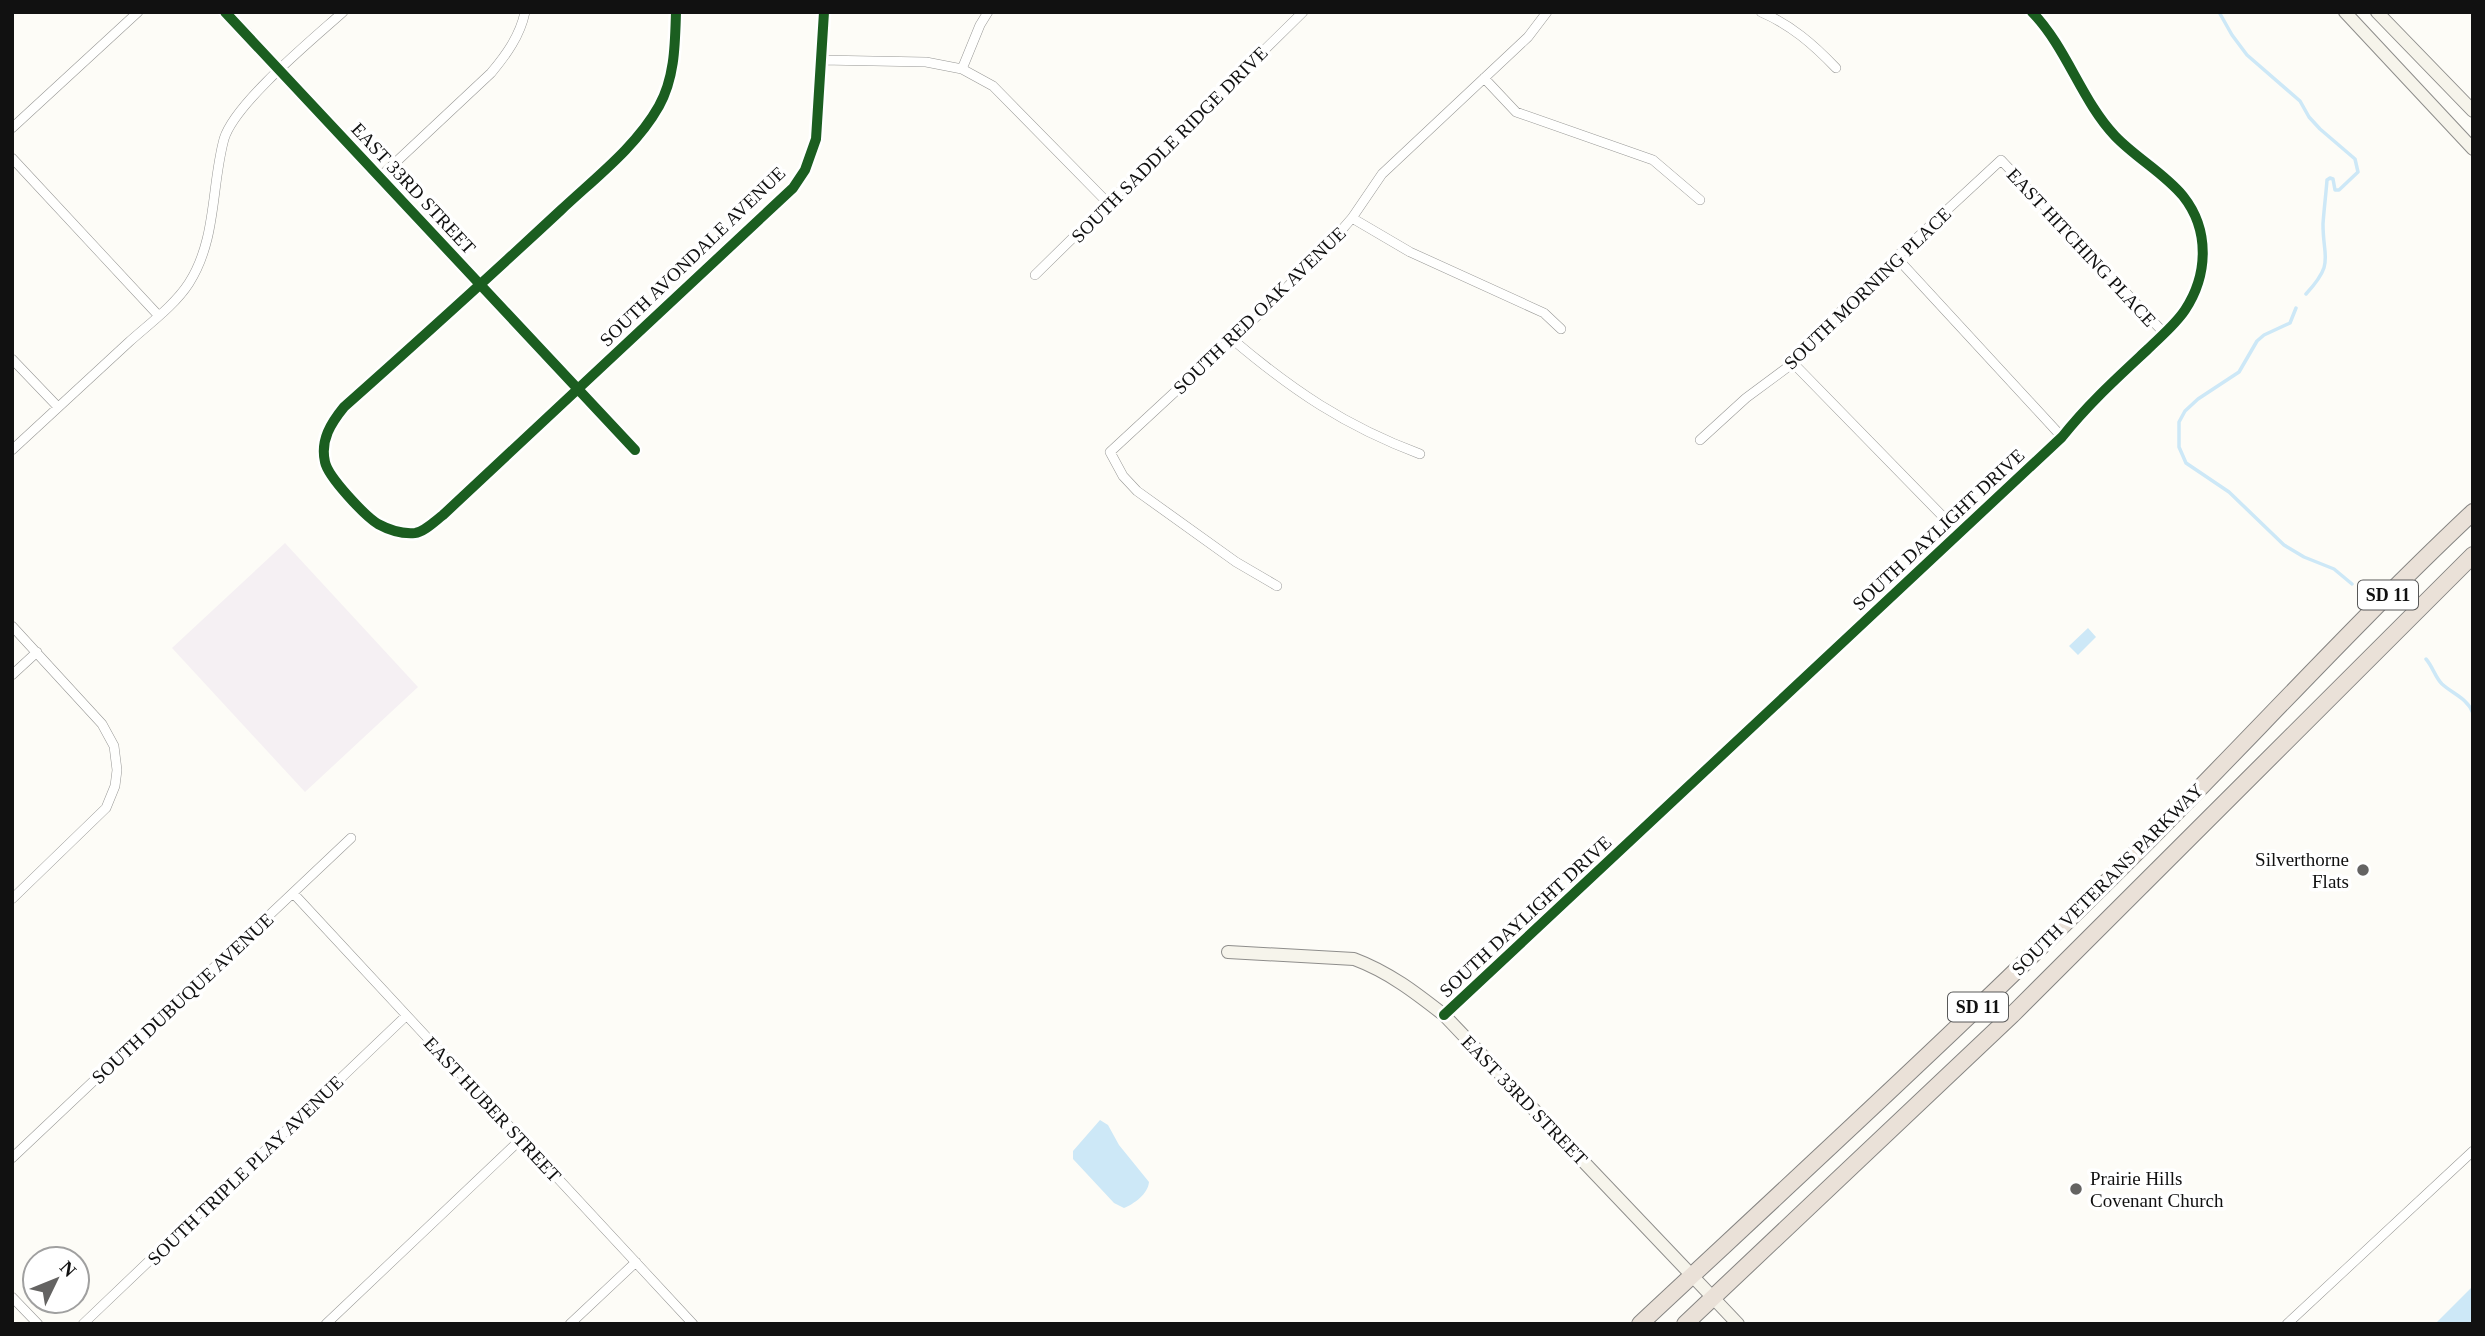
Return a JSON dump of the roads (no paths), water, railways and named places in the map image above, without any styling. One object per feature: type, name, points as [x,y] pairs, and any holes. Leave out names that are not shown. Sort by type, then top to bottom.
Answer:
[{"type":"highway","name":"SOUTH VETERANS PARKWAY","points":[[1640,1324],[2047,940],[2304,678],[2473,512]]},
{"type":"highway","name":"SOUTH VETERANS PARKWAY","points":[[1685,1324],[2012,1015],[2473,555]]},
{"type":"street","points":[[12,128],[138,12]]},
{"type":"street","name":"EAST 33RD STREET","points":[[225,12],[635,450]]},
{"type":"street","points":[[12,450],[188,285],[200,263],[208,236],[225,136],[238,113],[279,70],[343,12]]},
{"type":"street","points":[[380,177],[491,73],[521,28],[525,12]]},
{"type":"street","points":[[480,285],[627,147],[650,120],[661,103],[671,76],[676,12]]},
{"type":"street","name":"SOUTH AVONDALE AVENUE","points":[[480,285],[344,407],[328,426],[324,446],[325,463],[335,482],[377,523],[400,532],[418,533],[443,515],[793,188],[805,170],[816,139],[824,12]]},
{"type":"street","points":[[962,69],[988,12]]},
{"type":"street","name":"SOUTH SADDLE RIDGE DRIVE","points":[[1035,275],[1303,12]]},
{"type":"street","name":"SOUTH RED OAK AVENUE","points":[[1277,586],[1236,562],[1137,491],[1123,476],[1110,452],[1326,248],[1352,218],[1382,174],[1528,37],[1547,12]]},
{"type":"street","points":[[1761,12],[1801,34],[1836,68]]},
{"type":"street","name":"SOUTH DAYLIGHT DRIVE","points":[[1444,1015],[2062,437],[2092,402],[2185,311],[2199,279],[2204,245],[2201,228],[2182,195],[2113,134],[2032,12]]},
{"type":"street","points":[[2345,12],[2473,149]]},
{"type":"street","points":[[2378,12],[2473,111]]},
{"type":"street","points":[[821,60],[926,62],[962,69],[993,86],[1109,204]]},
{"type":"street","points":[[1484,78],[1517,112],[1653,160],[1700,200]]},
{"type":"street","points":[[12,158],[158,315]]},
{"type":"street","name":"EAST HITCHING PLACE","points":[[2001,160],[2164,333]]},
{"type":"street","name":"SOUTH MORNING PLACE","points":[[1700,440],[1746,398],[1793,363],[1854,296],[2001,160]]},
{"type":"street","points":[[1352,218],[1410,252],[1544,313],[1561,329]]},
{"type":"street","points":[[1895,257],[2062,437]]},
{"type":"street","points":[[1232,339],[1273,374],[1311,401],[1363,429],[1420,454]]},
{"type":"street","points":[[12,359],[58,407]]},
{"type":"street","points":[[1793,363],[1959,533]]},
{"type":"street","points":[[12,626],[102,724],[114,747],[117,777],[109,801],[96,820],[12,899]]},
{"type":"street","points":[[12,675],[37,652]]},
{"type":"street","name":"SOUTH DUBUQUE AVENUE","points":[[12,1158],[351,838]]},
{"type":"street","name":"EAST HUBER STREET","points":[[293,893],[694,1324]]},
{"type":"street","name":"EAST 33RD STREET","points":[[1228,952],[1354,959],[1389,975],[1444,1015],[1738,1324]]},
{"type":"street","name":"SOUTH TRIPLE PLAY AVENUE","points":[[83,1324],[407,1016]]},
{"type":"street","points":[[326,1324],[522,1139]]},
{"type":"street","points":[[2287,1324],[2473,1151]]},
{"type":"street","points":[[570,1324],[636,1262]]},
{"type":"street","points":[[12,1297],[38,1324]]},
{"type":"water","points":[[2088,628],[2096,637],[2078,655],[2069,646]]},
{"type":"water","points":[[1100,1120],[1108,1125],[1119,1145],[1149,1182],[1140,1198],[1124,1208],[1114,1203],[1073,1159],[1073,1151]]},
{"type":"water","points":[[2473,1286],[2473,1319],[2469,1324],[2435,1324]]},
{"type":"waterway","points":[[2219,12],[2247,55],[2300,101],[2320,129],[2355,159],[2358,172],[2339,190],[2335,190],[2333,179],[2327,180],[2323,224],[2324,267],[2306,294]]},
{"type":"waterway","points":[[2296,308],[2290,323],[2257,341],[2239,372],[2198,399],[2185,411],[2179,422],[2179,447],[2186,463],[2229,492],[2284,545],[2304,557],[2334,569],[2352,584]]},
{"type":"waterway","points":[[2426,659],[2446,688],[2463,700],[2473,713]]},
{"type":"place","name":"Silverthorne Flats","points":[[2363,870]]},
{"type":"place","name":"Prairie Hills Covenant Church","points":[[2076,1189]]}]
